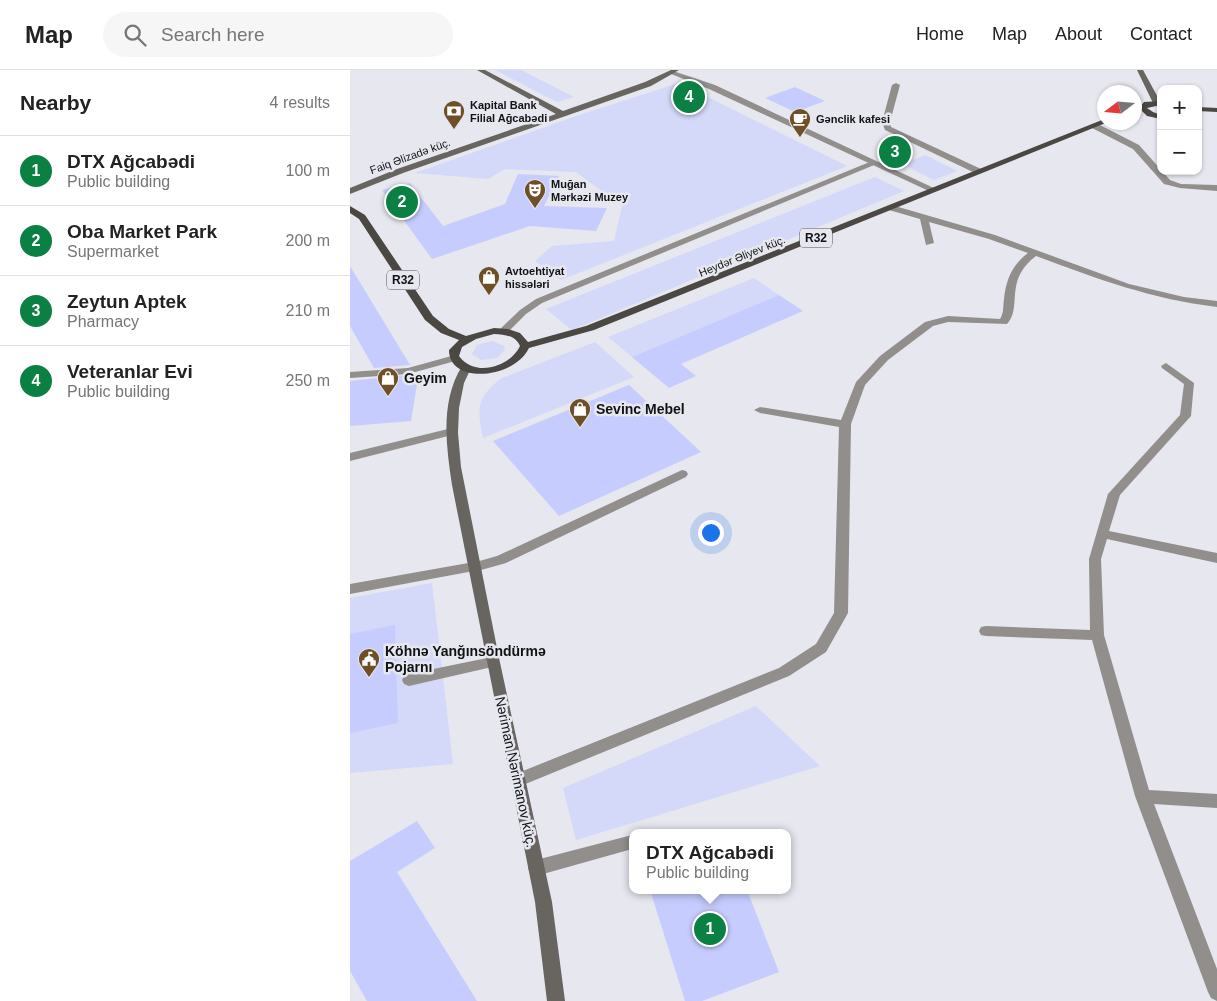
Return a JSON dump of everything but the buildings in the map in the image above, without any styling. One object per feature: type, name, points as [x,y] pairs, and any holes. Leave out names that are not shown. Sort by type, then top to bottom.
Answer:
[{"type":"main road","points":[[1146,112],[1144,106],[1157,103]]},
{"type":"main road","points":[[1202,109],[1217,110]]},
{"type":"main road","points":[[1142,113],[1146,112],[1157,116]]},
{"type":"main road","name":"Heydər Əliyev küç.","points":[[525,346],[590,328],[892,208],[978,171],[1095,126]]},
{"type":"main road","name":"R32","points":[[350,209],[362,217],[429,318],[445,331],[466,339]]},
{"type":"main road","points":[[503,331],[516,335],[525,346],[518,359],[499,368],[476,370],[466,368],[455,358],[455,351],[466,339],[484,332],[503,331]]},
{"type":"street","points":[[480,70],[561,114]]},
{"type":"street","points":[[1140,70],[1157,100]]},
{"type":"street","points":[[674,71],[934,190]]},
{"type":"street","name":"Faiq Əlizadə küç.","points":[[350,192],[388,175],[648,84],[674,71]]},
{"type":"street","points":[[896,85],[886,122],[888,128],[978,171]]},
{"type":"street","points":[[1095,126],[1136,147],[1167,182],[1180,186],[1217,188]]},
{"type":"street","points":[[503,331],[523,312],[539,301],[875,163]]},
{"type":"street","points":[[892,208],[1036,252],[1126,286],[1184,300],[1217,304]]},
{"type":"street","points":[[924,217],[929,243]]},
{"type":"street","points":[[518,780],[784,672],[821,648],[841,613],[845,424],[860,384],[884,358],[929,324],[948,319],[1002,322],[1007,318],[1012,276],[1021,262],[1036,252]]},
{"type":"street","points":[[350,375],[408,371],[455,358]]},
{"type":"street","points":[[1166,366],[1189,383],[1185,416],[1114,494],[1095,559],[1096,635],[1143,796],[1217,992]]},
{"type":"street","name":"Nəriman Nərimanov küç.","points":[[466,368],[458,382],[453,404],[452,432],[459,487],[492,662],[536,868],[554,967],[556,1001]]},
{"type":"street","points":[[760,410],[845,424]]},
{"type":"street","points":[[350,457],[452,432]]},
{"type":"street","points":[[350,588],[474,567],[501,560],[682,474]]},
{"type":"street","points":[[1102,534],[1217,558]]},
{"type":"street","points":[[986,631],[1096,635]]},
{"type":"street","points":[[409,680],[492,662]]},
{"type":"street","points":[[1143,796],[1217,800]]},
{"type":"street","points":[[536,868],[629,843]]},
{"type":"shaded area","points":[[495,70],[521,70],[574,97],[557,102]]},
{"type":"shaded area","points":[[679,83],[847,166],[561,280],[535,261],[552,246],[614,241],[622,206],[576,172],[505,169],[488,179],[415,173],[582,114]]},
{"type":"shaded area","points":[[925,155],[957,171],[934,180],[902,164]]},
{"type":"shaded area","points":[[875,177],[904,191],[572,330],[546,309]]},
{"type":"shaded area","points":[[754,278],[779,295],[632,357],[608,337]]},
{"type":"shaded area","points":[[492,341],[504,346],[505,350],[497,358],[481,360],[472,354],[477,345]]},
{"type":"shaded area","points":[[595,342],[634,377],[483,438],[480,404],[487,391],[493,385],[502,378]]},
{"type":"shaded area","points":[[432,583],[453,764],[350,773],[350,598]]},
{"type":"shaded area","points":[[756,706],[820,766],[576,840],[563,788]]},
{"type":"place","name":"Veteranlar Evi","points":[[689,97]]},
{"type":"place","name":"Kapital Bank Filial Ağcabədi","points":[[454,130]]},
{"type":"place","name":"Gənclik kafesi","points":[[800,138]]},
{"type":"place","name":"Zeytun Aptek","points":[[895,152]]},
{"type":"place","name":"Oba Market Park","points":[[402,202]]},
{"type":"place","name":"Muğan Mərkəzi Muzey","points":[[535,209]]},
{"type":"place","name":"Avtoehtiyat hissələri","points":[[489,296]]},
{"type":"place","name":"Geyim","points":[[388,397]]},
{"type":"place","name":"Sevinc Mebel","points":[[580,428]]},
{"type":"place","name":"Köhnə Yanğınsöndürmə Pojarnı","points":[[369,678]]},
{"type":"place","name":"DTX Ağcabədi","points":[[710,929]]}]
